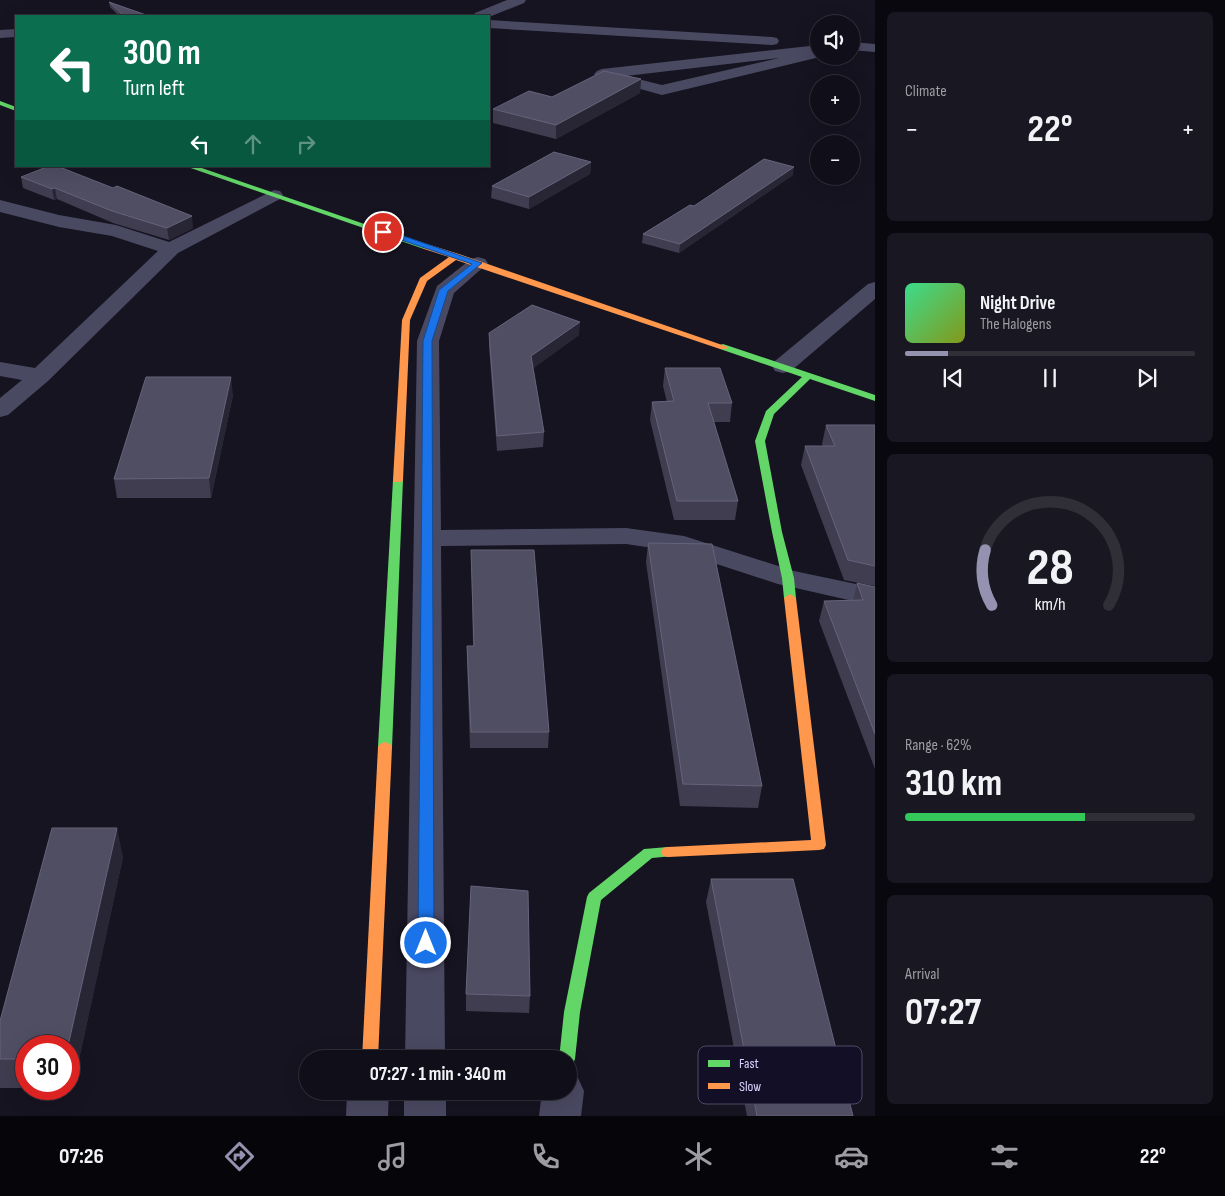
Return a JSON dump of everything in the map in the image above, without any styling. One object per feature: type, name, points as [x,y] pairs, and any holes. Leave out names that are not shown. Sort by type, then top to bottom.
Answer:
[{"type":"street","points":[[482,15],[519,0]]},
{"type":"street","points":[[490,24],[810,43]]},
{"type":"street","points":[[0,34],[15,33]]},
{"type":"street","points":[[860,47],[875,48]]},
{"type":"street","points":[[810,52],[602,74],[662,90],[810,53]]},
{"type":"street","points":[[697,98],[726,75]]},
{"type":"street","points":[[0,103],[15,109]]},
{"type":"street","points":[[191,167],[875,398]]},
{"type":"street","points":[[0,410],[40,376],[171,249],[274,195]]},
{"type":"street","points":[[0,206],[59,221],[116,231],[171,249]]},
{"type":"street","points":[[425,1050],[428,341],[444,290],[467,260]]},
{"type":"street","points":[[370,1050],[406,320],[423,280],[467,260]]},
{"type":"street","points":[[783,366],[875,288]]},
{"type":"street","points":[[0,369],[40,376]]},
{"type":"street","points":[[568,1050],[572,1012],[594,897],[649,853],[819,845],[788,578],[777,532],[760,441],[770,413],[809,375]]},
{"type":"street","points":[[427,538],[626,536],[684,544],[788,578],[875,597]]},
{"type":"street","points":[[367,1116],[368,1100]]},
{"type":"street","points":[[425,1100],[425,1116]]},
{"type":"street","points":[[560,1116],[562,1100]]},
{"type":"building","points":[[109,2],[146,15],[123,15]]},
{"type":"building","points":[[604,71],[641,79],[556,125],[493,109],[529,91],[552,97]]},
{"type":"building","points":[[554,152],[591,162],[529,197],[492,186]]},
{"type":"building","points":[[764,159],[794,167],[680,244],[643,234],[690,205],[694,206]]},
{"type":"building","points":[[46,167],[60,167],[113,188],[117,186],[192,216],[167,228],[112,211],[55,188],[52,189],[21,177]]},
{"type":"building","points":[[532,305],[580,322],[531,356],[544,432],[497,436],[489,333]]},
{"type":"building","points":[[665,368],[720,368],[732,403],[708,403],[738,501],[677,501],[652,402],[674,401]]},
{"type":"building","points":[[146,377],[231,377],[209,478],[114,479]]},
{"type":"building","points":[[826,425],[875,425],[875,566],[848,560],[805,446],[835,446]]},
{"type":"building","points":[[648,543],[712,544],[762,786],[683,784]]},
{"type":"building","points":[[471,550],[534,550],[549,732],[471,732],[467,646],[474,646]]},
{"type":"building","points":[[857,583],[875,587],[875,734],[824,601],[863,600]]},
{"type":"building","points":[[52,828],[117,828],[70,1035],[15,1035],[15,1059],[0,1059],[0,1021]]},
{"type":"building","points":[[711,879],[793,879],[835,1046],[743,1046]]},
{"type":"building","points":[[471,886],[528,891],[530,996],[466,994]]},
{"type":"building","points":[[755,1104],[850,1104],[853,1116],[757,1116]]},
{"type":"traffic: fast","points":[[0,103],[15,109]]},
{"type":"traffic: fast","points":[[191,167],[427,247]]},
{"type":"traffic: fast","points":[[723,347],[875,398]]},
{"type":"traffic: fast","points":[[790,598],[788,578],[777,532],[760,441],[769,413],[809,375]]},
{"type":"traffic: fast","points":[[385,747],[398,480]]},
{"type":"traffic: fast","points":[[568,1050],[572,1012],[594,897],[649,853],[668,852]]},
{"type":"traffic: slow","points":[[427,247],[723,347]]},
{"type":"traffic: slow","points":[[398,480],[406,320],[423,280],[456,256]]},
{"type":"traffic: slow","points":[[668,852],[819,845],[790,598]]},
{"type":"traffic: slow","points":[[370,1050],[385,747]]},
{"type":"route","points":[[383,232],[478,263],[444,290],[428,341],[426,943]]}]
